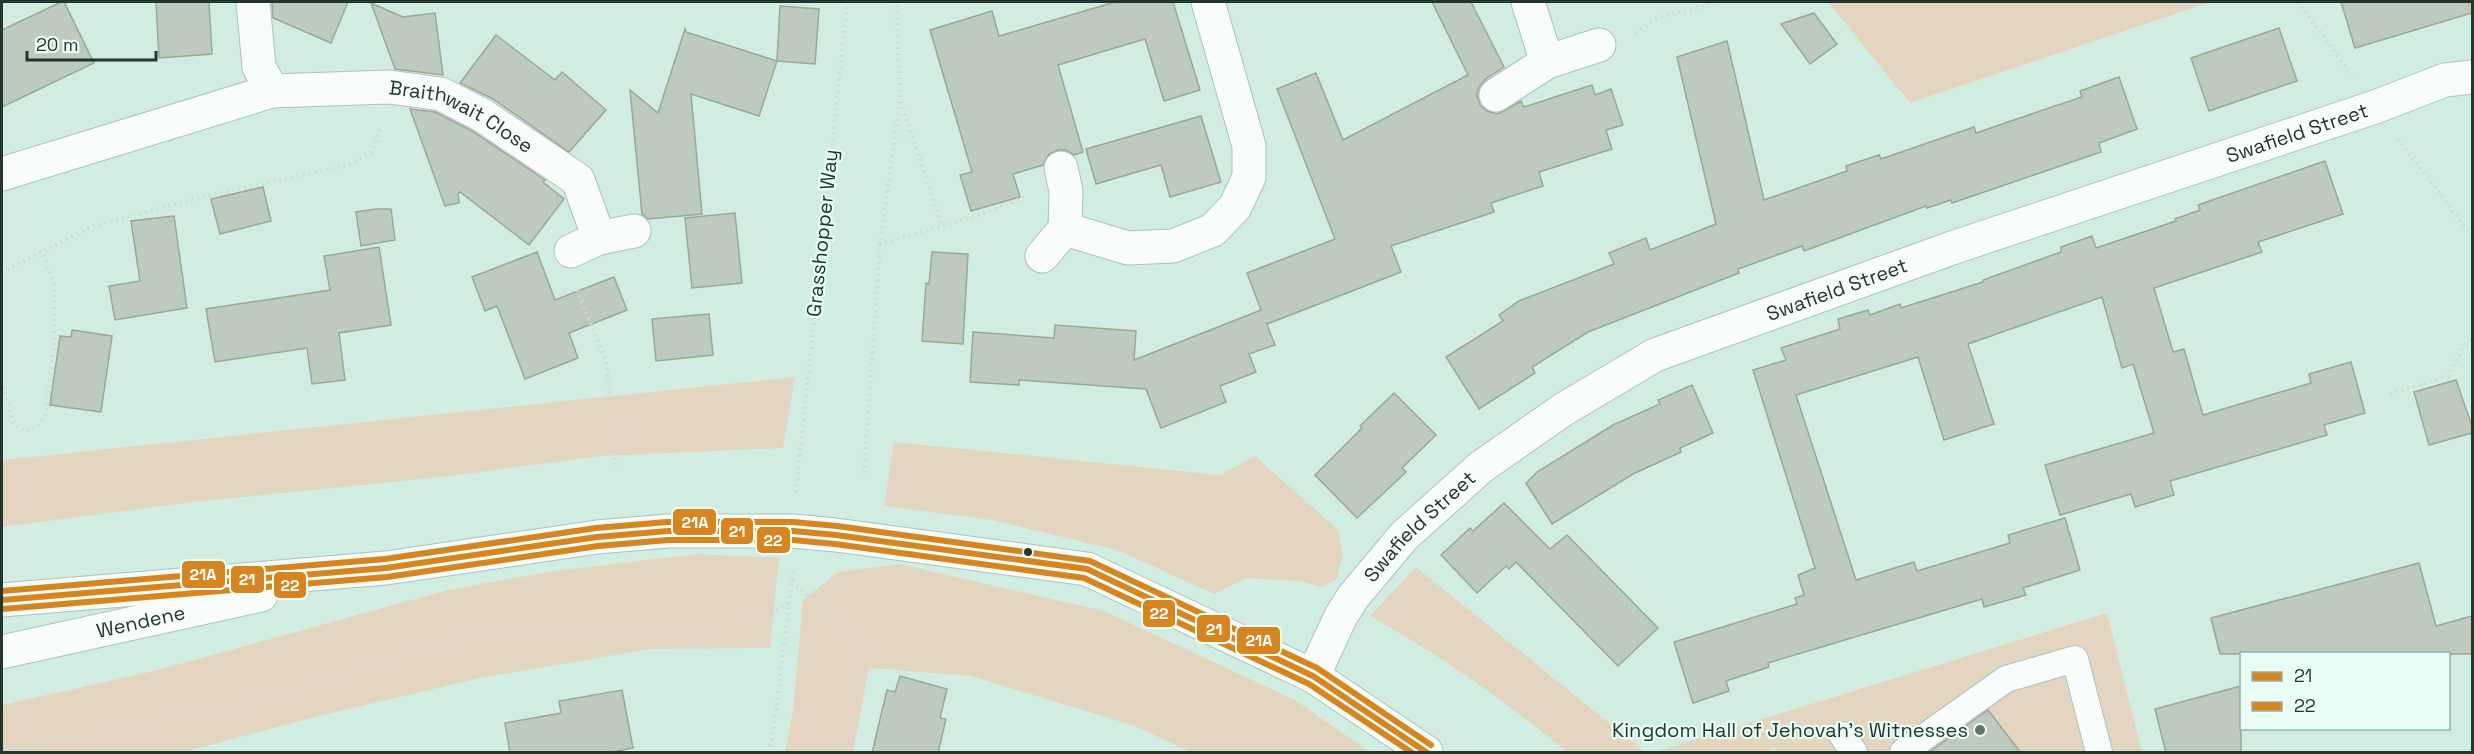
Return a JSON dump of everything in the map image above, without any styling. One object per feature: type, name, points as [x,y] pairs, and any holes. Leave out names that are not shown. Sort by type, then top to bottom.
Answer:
[{"type":"street","points":[[253,2],[259,67],[272,91]]},
{"type":"street","points":[[1065,229],[1128,248],[1173,246],[1213,230],[1235,207],[1249,177],[1248,146],[1208,2]]},
{"type":"street","points":[[1528,2],[1547,62]]},
{"type":"street","points":[[1496,95],[1547,62],[1613,42]]},
{"type":"street","name":"Swafield Street","points":[[1314,676],[1341,616],[1353,597],[1404,536],[1481,467],[1564,409],[1655,355],[1952,248],[2375,107],[2445,80],[2472,77]]},
{"type":"street","name":"Braithwait Close","points":[[2,174],[272,91],[389,87],[441,94],[482,115],[578,180],[585,244]]},
{"type":"street","points":[[1042,256],[1065,229],[1064,179]]},
{"type":"street","points":[[585,244],[634,231]]},
{"type":"street","name":"Wendene","points":[[2,600],[386,568],[597,537],[668,531],[793,531],[836,535],[1087,568],[1314,676],[1426,753]]},
{"type":"street","name":"Wendene","points":[[2,652],[386,568]]},
{"type":"lane","points":[[1903,753],[2006,679],[2075,659],[2099,753]]},
{"type":"path","name":"Grasshopper Way","points":[[798,464],[847,2]]},
{"type":"path","points":[[864,473],[880,244],[900,100],[896,2]]},
{"type":"path","points":[[1613,42],[1659,17],[1721,2]]},
{"type":"path","points":[[2298,2],[2442,199],[2472,236]]},
{"type":"path","points":[[2,272],[93,226],[195,199],[351,164],[372,152],[381,128],[389,87]]},
{"type":"path","points":[[900,100],[942,226]]},
{"type":"path","points":[[880,244],[982,214],[1048,188],[1064,179]]},
{"type":"path","points":[[585,244],[574,283],[606,361],[616,465]]},
{"type":"path","points":[[2,381],[13,423],[25,431],[37,427],[46,414],[54,345],[54,285],[42,250]]},
{"type":"path","points":[[2390,394],[2448,376],[2462,349],[2472,339]]},
{"type":"path","points":[[770,753],[793,581],[863,651],[846,753]]},
{"type":"path","points":[[2,749],[255,701],[374,660],[476,633],[539,632],[601,636],[729,623],[764,617],[790,603]]},
{"type":"shaded area","points":[[1828,2],[2211,2],[1910,103]]},
{"type":"shaded area","points":[[795,377],[783,448],[602,456],[442,477],[193,502],[2,527],[2,460]]},
{"type":"shaded area","points":[[894,442],[1220,475],[1255,456],[1338,530],[1343,554],[1337,579],[1321,587],[1300,581],[1246,578],[1214,594],[1117,550],[992,520],[884,506]]},
{"type":"shaded area","points":[[698,554],[779,558],[770,648],[650,649],[480,678],[319,716],[184,752],[2,752],[2,705],[154,671],[448,590],[553,571]]},
{"type":"shaded area","points":[[899,564],[1104,611],[1295,700],[1370,752],[1190,752],[1135,726],[971,676],[869,668],[853,752],[785,752],[793,711],[803,600],[838,572]]},
{"type":"shaded area","points":[[1416,567],[1645,752],[1567,752],[1472,679],[1370,616]]},
{"type":"shaded area","points":[[2107,613],[2142,752],[1778,752],[1774,747],[1767,752],[1655,752]]},
{"type":"building","points":[[64,2],[94,63],[2,107],[2,30]]},
{"type":"building","points":[[156,2],[209,2],[212,54],[159,58]]},
{"type":"building","points":[[272,2],[348,2],[331,43],[273,18]]},
{"type":"building","points":[[1115,2],[1173,2],[1200,90],[1164,101],[1145,39],[1058,65],[1083,152],[1074,155],[1066,150],[1058,150],[1049,154],[1043,165],[1013,174],[1020,197],[971,211],[960,175],[972,172],[930,30],[992,11],[999,36]]},
{"type":"building","points":[[1432,2],[1471,2],[1504,67],[1486,79],[1479,87],[1477,95],[1480,105],[1487,111],[1498,114],[1521,101],[1524,107],[1592,85],[1595,95],[1611,89],[1623,125],[1606,130],[1612,149],[1539,172],[1543,186],[1491,203],[1494,212],[1391,246],[1401,272],[1267,324],[1266,322],[1275,345],[1249,354],[1256,372],[1220,386],[1226,402],[1161,428],[1146,389],[1019,380],[1019,385],[970,382],[973,332],[1054,338],[1055,325],[1136,331],[1134,360],[1261,310],[1247,273],[1335,239],[1277,89],[1316,73],[1343,140],[1468,75]]},
{"type":"building","points":[[2341,2],[2472,2],[2472,13],[2355,48]]},
{"type":"building","points":[[371,3],[403,17],[435,13],[443,75],[395,69]]},
{"type":"building","points":[[780,6],[819,9],[815,64],[777,61]]},
{"type":"building","points":[[1814,13],[1837,44],[1810,64],[1781,24]]},
{"type":"building","points":[[2279,28],[2297,81],[2209,111],[2191,58]]},
{"type":"building","points":[[685,29],[686,32],[777,61],[759,116],[691,94],[702,214],[648,219],[642,214],[630,90],[658,113]]},
{"type":"building","points":[[496,35],[555,80],[562,72],[606,110],[569,152],[493,99],[460,83]]},
{"type":"building","points":[[1727,41],[1764,200],[1847,171],[1846,166],[1879,155],[1881,159],[1974,127],[1976,133],[2082,97],[2080,91],[2119,77],[2137,129],[2099,143],[2101,152],[1952,203],[1951,200],[1927,208],[1926,206],[1804,251],[1802,246],[1738,269],[1739,273],[1588,332],[1532,367],[1535,373],[1479,409],[1446,357],[1503,321],[1499,315],[1519,301],[1614,264],[1609,253],[1646,238],[1650,250],[1716,224],[1677,57]]},
{"type":"building","points":[[410,109],[435,112],[472,131],[545,180],[543,182],[564,199],[529,245],[460,192],[458,194],[459,203],[445,206]]},
{"type":"building","points":[[1201,116],[1221,182],[1170,197],[1161,165],[1096,184],[1086,149]]},
{"type":"building","points":[[2325,161],[2343,214],[2258,242],[2262,252],[2154,288],[2173,352],[2184,349],[2203,415],[2311,383],[2309,374],[2351,362],[2365,413],[2324,425],[2327,435],[2170,481],[2174,495],[2135,507],[2131,494],[2060,515],[2045,465],[2154,433],[2133,364],[2122,368],[2102,297],[1968,344],[1994,424],[1944,440],[1918,357],[1796,395],[1856,580],[1914,562],[1917,571],[2010,543],[2008,535],[2065,518],[2080,570],[2023,588],[2026,595],[1984,607],[1982,599],[1768,663],[1769,667],[1726,681],[1729,691],[1693,703],[1674,642],[1797,604],[1795,598],[1804,595],[1798,575],[1815,568],[1753,370],[1786,360],[1781,348],[1840,329],[1838,319],[1868,310],[1870,315],[1900,304],[1901,308],[1983,282],[1983,280],[2061,252],[2061,247],[2092,236],[2096,248],[2176,221],[2175,219],[2200,210],[2198,205]]},
{"type":"building","points":[[263,187],[271,221],[220,234],[211,199]]},
{"type":"building","points":[[391,209],[395,240],[361,246],[356,212]]},
{"type":"building","points":[[735,213],[742,283],[692,288],[685,218]]},
{"type":"building","points":[[174,216],[187,308],[115,320],[109,286],[140,281],[131,221]]},
{"type":"building","points":[[379,247],[391,325],[339,333],[345,380],[312,384],[307,348],[215,362],[206,309],[330,290],[324,256]]},
{"type":"building","points":[[537,252],[555,300],[614,277],[627,310],[569,333],[578,358],[525,379],[497,306],[485,311],[472,277]]},
{"type":"building","points":[[932,252],[968,254],[963,344],[922,341],[926,283],[929,284]]},
{"type":"building","points":[[709,314],[713,355],[656,361],[652,319]]},
{"type":"building","points":[[72,330],[112,336],[101,412],[50,405],[60,336],[71,337]]},
{"type":"building","points":[[2456,380],[2472,426],[2472,433],[2429,445],[2414,392]]},
{"type":"building","points":[[1692,385],[1713,433],[1680,448],[1681,452],[1633,474],[1552,524],[1526,483],[1537,472],[1613,425],[1660,404],[1658,400]]},
{"type":"building","points":[[1394,393],[1436,435],[1402,468],[1406,472],[1357,518],[1315,475]]},
{"type":"building","points":[[1504,503],[1550,549],[1567,535],[1658,628],[1618,666],[1516,562],[1509,569],[1506,566],[1477,593],[1441,555],[1470,528],[1473,531]]},
{"type":"building","points":[[2419,563],[2436,626],[2472,616],[2472,654],[2450,654],[2450,652],[2240,652],[2240,654],[2220,654],[2211,618]]},
{"type":"building","points":[[900,676],[947,689],[940,718],[946,719],[938,753],[872,753],[887,690],[895,692]]},
{"type":"building","points":[[2240,686],[2241,753],[2166,753],[2155,709]]},
{"type":"building","points":[[622,690],[633,748],[607,753],[510,753],[505,723],[561,713],[559,701]]},
{"type":"building","name":"Kingdom Hall of Jehovah's Witnesses","points":[[1988,710],[2021,753],[1928,753]]},
{"type":"transit line","name":"21A","points":[[2,591],[385,559],[596,528],[667,522],[793,522],[837,526],[1090,561],[1317,668],[1431,745]]},
{"type":"transit line","name":"21","points":[[2,600],[386,568],[597,537],[668,531],[793,531],[836,535],[1087,569],[1313,676],[1426,752]]},
{"type":"transit line","name":"22","points":[[3,609],[387,577],[598,546],[668,540],[793,540],[835,544],[1084,578],[1309,684],[1411,752]]},
{"type":"place","name":"Kingdom Hall of Jehovah's Witnesses","points":[[1980,730]]}]
